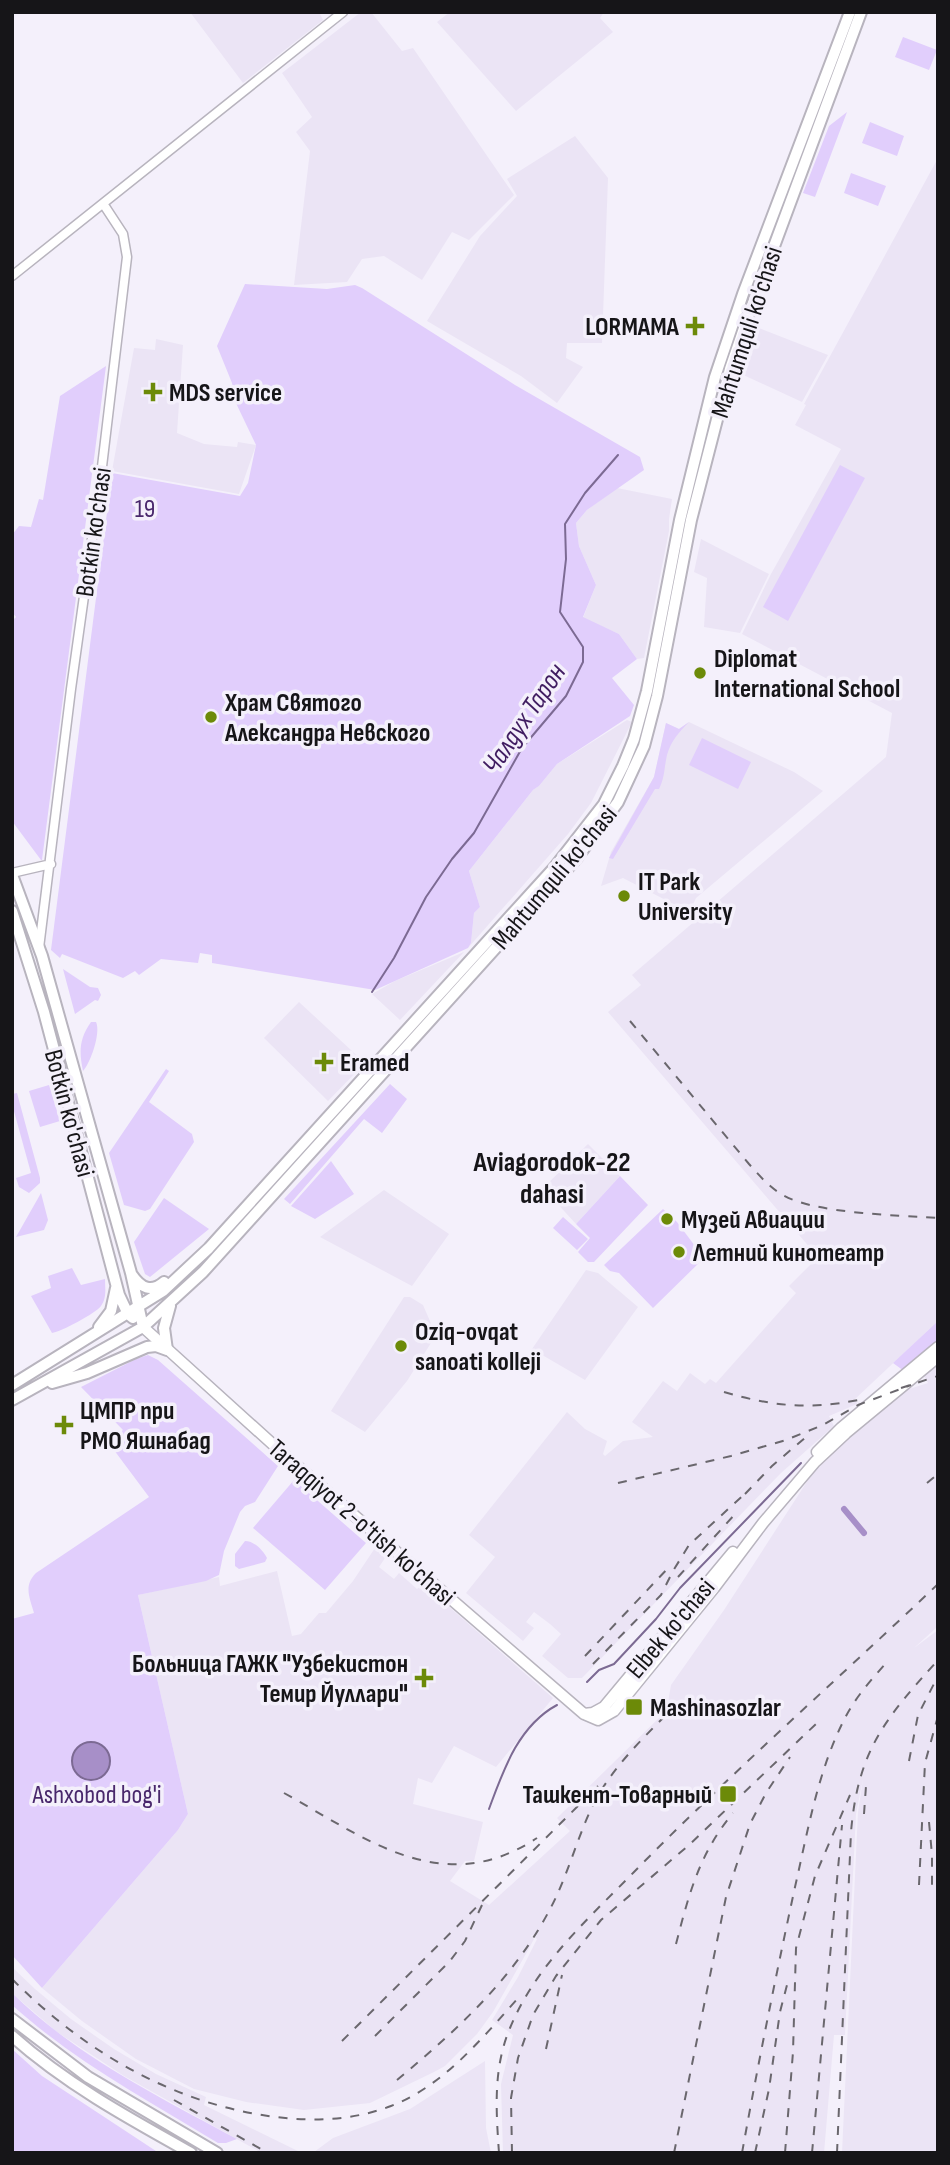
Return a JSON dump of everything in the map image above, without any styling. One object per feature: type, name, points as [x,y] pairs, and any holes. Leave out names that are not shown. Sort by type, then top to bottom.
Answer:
[{"type":"main road","name":"Mahtumquli ko'chasi","points":[[12,1400],[143,1327],[172,1302],[562,859],[611,791],[632,746],[644,705],[680,520],[715,377],[743,294],[850,12]]},
{"type":"main road","name":"Mahtumquli ko'chasi","points":[[12,1385],[163,1291],[256,1206],[576,859],[607,819],[637,765],[650,727],[691,520],[727,380],[754,298],[861,12]]},
{"type":"main road","points":[[715,377],[727,380]]},
{"type":"main road","name":"Botkin ko'chasi","points":[[13,877],[39,948],[131,1273],[143,1327]]},
{"type":"main road","name":"Botkin ko'chasi","points":[[12,911],[37,990],[116,1285],[128,1314]]},
{"type":"main road","points":[[79,1146],[94,1142]]},
{"type":"main road","points":[[131,1273],[142,1286],[155,1288],[209,1248]]},
{"type":"main road","points":[[89,1336],[110,1311],[116,1285]]},
{"type":"main road","points":[[167,1350],[163,1328],[172,1302]]},
{"type":"main road","points":[[128,1314],[143,1327]]},
{"type":"main road","name":"Taraqqiyot 2-o'tish ko'chasi","points":[[143,1327],[308,1476],[584,1714]]},
{"type":"main road","points":[[32,1389],[80,1376],[147,1347],[167,1350]]},
{"type":"main road","name":"Elbek ko'chasi","points":[[584,1714],[604,1707],[811,1458],[841,1428],[938,1347]]},
{"type":"main road","name":"Elbek ko'chasi","points":[[584,1714],[594,1720],[600,1720],[614,1711],[763,1523],[815,1462],[938,1357]]},
{"type":"main road","points":[[12,2019],[88,2077],[217,2153]]},
{"type":"main road","points":[[12,2036],[71,2083],[191,2153]]},
{"type":"street","points":[[12,276],[343,12]]},
{"type":"street","points":[[104,205],[114,200],[349,12]]},
{"type":"street","name":"Botkin ko'chasi","points":[[39,948],[71,689],[102,471],[127,257],[123,234],[104,205]]},
{"type":"street","name":"Botkin ko'chasi","points":[[13,877],[51,864]]},
{"type":"shaded area","points":[[190,12],[319,12],[323,20],[243,83]]},
{"type":"shaded area","points":[[361,12],[371,12],[402,51],[413,48],[514,195],[469,240],[452,232],[422,280],[384,256],[362,259],[347,282],[294,285],[310,151],[296,132],[312,117],[282,73]]},
{"type":"shaded area","points":[[450,12],[604,12],[600,18],[613,32],[516,111],[437,22]]},
{"type":"shaded area","points":[[575,136],[608,178],[602,343],[567,343],[566,358],[583,367],[557,403],[521,376],[427,321],[480,236],[517,196],[507,179]]},
{"type":"shaded area","points":[[938,158],[938,1321],[855,1399],[857,1404],[829,1416],[834,1426],[781,1473],[582,1678],[568,1678],[542,1656],[561,1634],[550,1624],[534,1612],[526,1622],[534,1628],[523,1641],[466,1593],[495,1557],[469,1535],[567,1412],[585,1429],[607,1441],[603,1454],[605,1456],[623,1441],[653,1437],[632,1422],[663,1381],[677,1391],[690,1373],[705,1384],[710,1379],[716,1383],[796,1293],[789,1286],[818,1257],[608,1012],[641,985],[632,975],[886,757],[892,713],[742,634],[771,574],[841,449],[795,425]]},
{"type":"shaded area","points":[[754,326],[828,355],[802,402],[739,373]]},
{"type":"shaded area","name":"MDS service","points":[[156,339],[183,345],[177,433],[204,444],[237,447],[238,442],[256,445],[239,494],[112,471],[134,348],[155,350]]},
{"type":"shaded area","points":[[617,488],[672,499],[669,531],[644,658],[637,659],[619,634],[583,618],[596,585],[579,546],[576,523],[587,510]]},
{"type":"shaded area","points":[[701,539],[769,574],[740,633],[704,627],[707,578],[694,572]]},
{"type":"shaded area","points":[[627,720],[632,722],[591,803],[568,834],[468,948],[471,943],[474,913],[480,907],[469,871],[557,764]]},
{"type":"shaded area","points":[[689,722],[794,772],[823,791],[696,898],[691,909],[683,909],[623,878],[601,886],[611,852],[654,777],[666,723],[679,729]]},
{"type":"shaded area","points":[[464,952],[400,1020],[372,994],[395,981]]},
{"type":"shaded area","points":[[299,1002],[365,1063],[328,1101],[264,1038]]},
{"type":"shaded area","points":[[588,1144],[620,1176],[576,1224],[543,1188]]},
{"type":"shaded area","points":[[384,1190],[449,1234],[412,1286],[320,1237]]},
{"type":"shaded area","points":[[586,1270],[598,1273],[638,1307],[585,1380],[532,1349]]},
{"type":"shaded area","points":[[404,1297],[410,1297],[423,1305],[436,1335],[407,1381],[365,1432],[331,1411]]},
{"type":"shaded area","points":[[938,1365],[938,1629],[914,1648],[938,1630],[938,2153],[842,2153],[858,1812],[863,1779],[856,1814],[845,2035],[834,2035],[824,2153],[503,2153],[501,2084],[513,2035],[492,2020],[537,1939],[532,1935],[534,1939],[527,1952],[493,2012],[477,2034],[445,2066],[370,2103],[304,2110],[246,2102],[194,2089],[136,2059],[82,2021],[42,1988],[178,1830],[188,1814],[138,1595],[219,1577],[220,1586],[277,1571],[292,1636],[301,1634],[319,1613],[326,1613],[353,1581],[375,1548],[385,1558],[379,1567],[394,1579],[399,1573],[417,1589],[423,1584],[553,1698],[496,1767],[454,1746],[432,1783],[418,1778],[413,1804],[483,1822],[474,1861],[465,1861],[450,1881],[489,1905],[570,1831],[557,1818],[663,1714],[667,1708],[671,1685],[724,1610],[810,1477],[841,1444],[906,1390],[928,1383],[924,1376]]},
{"type":"shaded area","points":[[91,1742],[104,1748],[110,1761],[104,1774],[91,1780],[78,1774],[72,1761],[78,1748]]},
{"type":"shaded area","points":[[12,1967],[71,2019],[114,2049],[156,2074],[206,2097],[204,2105],[302,2153],[262,2153],[124,2076],[57,2032],[14,1995]]},
{"type":"shaded area","points":[[485,2061],[486,2128],[491,2153],[314,2152],[333,2138],[410,2109]]},
{"type":"green space","points":[[903,37],[937,50],[929,70],[895,57]]},
{"type":"green space","points":[[847,112],[815,197],[803,193],[829,126]]},
{"type":"green space","points":[[870,122],[904,136],[897,156],[862,143]]},
{"type":"green space","points":[[851,173],[886,186],[878,206],[844,193]]},
{"type":"green space","name":"19","points":[[245,284],[327,289],[355,285],[362,288],[515,385],[640,457],[644,470],[587,510],[576,523],[579,546],[596,585],[583,617],[619,634],[637,659],[612,678],[634,705],[630,716],[557,764],[469,871],[480,907],[474,913],[471,943],[468,948],[375,990],[212,963],[212,955],[200,953],[198,963],[161,959],[139,975],[135,971],[123,978],[62,954],[60,958],[51,950],[112,473],[240,496],[248,483],[256,445],[234,399],[232,383],[217,346]]},
{"type":"green space","points":[[106,366],[41,860],[12,821],[12,621],[16,617],[12,612],[12,535],[19,526],[31,527],[39,499],[43,500],[60,396]]},
{"type":"green space","points":[[840,465],[865,478],[788,621],[763,607]]},
{"type":"green space","points":[[689,722],[671,745],[659,789],[655,789],[613,859],[609,858],[654,777],[666,723],[679,729]]},
{"type":"green space","points":[[702,738],[751,762],[738,789],[689,765]]},
{"type":"green space","points":[[63,969],[90,987],[98,988],[101,995],[98,1001],[95,1000],[75,1014]]},
{"type":"green space","points":[[91,1022],[96,1022],[96,1040],[83,1071],[81,1046]]},
{"type":"green space","points":[[166,1069],[169,1071],[149,1102],[192,1134],[194,1142],[150,1209],[145,1211],[124,1205],[109,1153]]},
{"type":"green space","points":[[390,1084],[407,1099],[382,1133],[364,1119],[290,1204],[284,1199]]},
{"type":"green space","points":[[49,1085],[60,1121],[40,1127],[29,1091]]},
{"type":"green space","points":[[17,1093],[40,1178],[40,1183],[29,1193],[19,1187],[16,1178],[31,1173],[12,1104],[12,1094]]},
{"type":"green space","points":[[331,1161],[354,1194],[315,1219],[291,1206]]},
{"type":"green space","points":[[620,1176],[648,1205],[594,1262],[588,1262],[578,1252],[590,1238],[576,1224]]},
{"type":"green space","points":[[41,1193],[48,1220],[44,1230],[16,1237]]},
{"type":"green space","points":[[164,1198],[209,1229],[150,1277],[145,1274],[134,1242]]},
{"type":"green space","points":[[663,1209],[677,1222],[704,1258],[653,1308],[619,1273],[610,1271],[604,1265]]},
{"type":"green space","points":[[563,1217],[588,1239],[577,1250],[553,1228]]},
{"type":"green space","points":[[72,1268],[81,1285],[105,1279],[104,1300],[92,1313],[52,1333],[31,1296],[51,1288],[48,1276]]},
{"type":"green space","points":[[938,1321],[938,1342],[904,1371],[893,1363]]},
{"type":"green space","name":"Ashxobod bog'i","points":[[148,1355],[158,1360],[278,1466],[255,1502],[245,1506],[240,1512],[224,1551],[219,1575],[206,1581],[138,1595],[188,1814],[178,1830],[42,1988],[12,1955],[12,1619],[34,1613],[29,1587],[36,1573],[149,1497],[108,1442],[123,1430],[81,1387]]},
{"type":"green space","points":[[294,1480],[366,1543],[325,1590],[253,1528]]},
{"type":"green space","points":[[245,1541],[261,1549],[267,1558],[265,1562],[239,1569],[235,1566],[235,1554]]},
{"type":"green space","points":[[12,1993],[37,2016],[91,2056],[148,2091],[237,2139],[218,2143],[112,2079],[60,2044],[12,2005]]},
{"type":"green space","points":[[12,2049],[42,2076],[159,2153],[12,2153]]},
{"type":"waterway","name":"Чалдух Тарон","points":[[372,992],[394,958],[426,897],[474,833],[522,748],[566,696],[583,662],[583,647],[560,612],[566,559],[565,524],[585,493],[618,455]]},
{"type":"waterway","points":[[587,1682],[599,1670],[614,1664],[656,1619],[680,1588],[801,1463]]},
{"type":"waterway","points":[[844,1509],[864,1533]]},
{"type":"waterway","points":[[489,1809],[506,1765],[522,1737],[543,1714],[557,1705]]},
{"type":"railway","points":[[630,1021],[749,1164],[781,1194],[795,1201],[834,1210],[938,1218]]},
{"type":"railway","points":[[901,1388],[938,1376]]},
{"type":"railway","points":[[618,1483],[786,1440],[823,1425],[858,1405],[911,1385]]},
{"type":"railway","points":[[724,1392],[758,1401],[806,1406],[858,1400]]},
{"type":"railway","points":[[745,1494],[806,1437]]},
{"type":"railway","points":[[927,1483],[938,1474]]},
{"type":"railway","points":[[593,1664],[661,1595],[689,1545],[750,1489]]},
{"type":"railway","points":[[678,1577],[736,1513]]},
{"type":"railway","points":[[585,1656],[670,1566]]},
{"type":"railway","points":[[499,2153],[497,2089],[501,2058],[510,2028],[521,2005],[549,1963],[581,1925],[671,1835],[938,1584]]},
{"type":"railway","points":[[837,2153],[851,1832],[855,1803],[860,1779],[877,1737],[903,1700],[938,1660]]},
{"type":"railway","points":[[742,2153],[788,1920],[821,1779],[849,1711],[886,1663]]},
{"type":"railway","points":[[909,1761],[918,1715],[938,1676]]},
{"type":"railway","points":[[397,2080],[482,2003],[535,1936],[555,1898],[599,1794],[625,1758],[665,1716]]},
{"type":"railway","points":[[919,1885],[925,1763],[938,1716]]},
{"type":"railway","points":[[512,2153],[511,2098],[518,2058],[533,2015],[556,1976],[601,1920],[689,1845],[818,1722]]},
{"type":"railway","points":[[674,2153],[726,1897],[750,1824],[766,1793],[790,1757]]},
{"type":"railway","points":[[342,2041],[598,1786]]},
{"type":"railway","points":[[864,1814],[866,1786]]},
{"type":"railway","points":[[284,1793],[376,1844],[406,1856],[438,1863],[469,1864],[503,1856],[537,1838]]},
{"type":"railway","points":[[785,2153],[793,2052],[796,1948],[815,1876],[850,1795]]},
{"type":"railway","points":[[676,1944],[703,1859],[733,1813]]},
{"type":"railway","points":[[929,1822],[932,1885]]},
{"type":"railway","points":[[812,2153],[842,1825]]},
{"type":"railway","points":[[375,2036],[450,1961],[465,1941],[482,1905]]},
{"type":"railway","points":[[546,2049],[562,1975]]},
{"type":"railway","points":[[12,1979],[70,2030],[133,2071],[166,2087],[238,2110],[305,2119],[334,2119],[363,2114],[410,2097],[429,2086],[462,2059],[520,1996]]},
{"type":"railway","points":[[755,2153],[788,1981]]},
{"type":"railway","points":[[174,2100],[268,2153]]},
{"type":"place","name":"LORMAMA","points":[[695,326]]},
{"type":"place","name":"MDS service","points":[[153,392]]},
{"type":"place","name":"Diplomat International School","points":[[700,673]]},
{"type":"place","name":"Храм Святого Александра Невского","points":[[211,717]]},
{"type":"place","name":"IT Park University","points":[[624,896]]},
{"type":"place","name":"Eramed","points":[[324,1062]]},
{"type":"place","name":"Музей Авиации","points":[[667,1219]]},
{"type":"place","name":"Летний кинотеатр","points":[[679,1252]]},
{"type":"place","name":"Oziq-ovqat sanoati kolleji","points":[[401,1346]]},
{"type":"place","name":"ЦМПР при РМО Яшнабад","points":[[64,1425]]},
{"type":"place","name":"Больница ГАЖК \"Узбекистон Темир Йуллари\"","points":[[424,1678]]},
{"type":"place","name":"Mashinasozlar","points":[[634,1707]]},
{"type":"place","name":"Ташкент-Товарный","points":[[728,1794]]},
{"type":"district","name":"Aviagorodok-22 dahasi","points":[[552,1177]]}]
